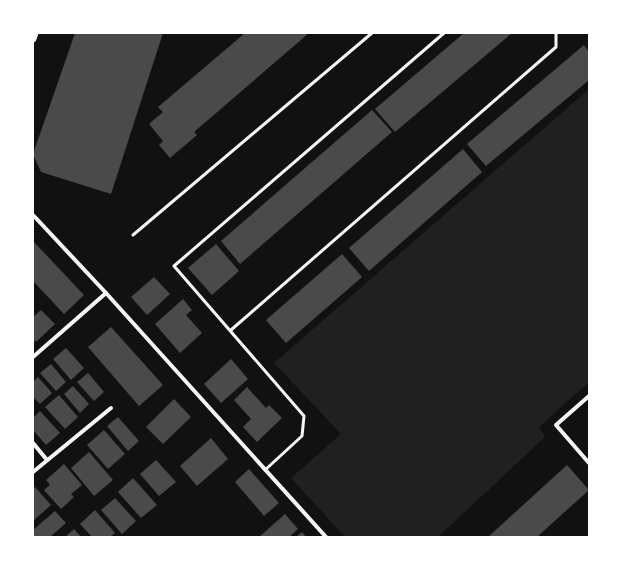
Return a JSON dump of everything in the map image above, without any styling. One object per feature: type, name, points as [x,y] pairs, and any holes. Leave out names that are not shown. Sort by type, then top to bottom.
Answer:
[{"type":"street","points":[[33,39],[35,33]]},
{"type":"street","points":[[33,215],[106,293],[326,537]]},
{"type":"street","points":[[33,357],[106,293]]},
{"type":"street","points":[[589,396],[556,425],[589,463]]},
{"type":"street","points":[[33,472],[110,408]]},
{"type":"street","points":[[33,443],[47,460]]},
{"type":"lane","points":[[133,235],[372,33]]},
{"type":"lane","points":[[265,470],[302,436],[304,416],[174,266],[444,33]]},
{"type":"lane","points":[[231,330],[556,48],[556,33]]},
{"type":"shaded area","points":[[589,89],[589,382],[539,427],[545,437],[438,537],[345,537],[291,478],[341,434],[274,363]]},
{"type":"building","points":[[75,33],[163,33],[111,194],[41,172],[33,154]]},
{"type":"building","points":[[245,33],[309,33],[194,132],[197,135],[170,158],[159,145],[163,141],[149,124],[163,112],[158,107]]},
{"type":"building","points":[[464,33],[512,33],[395,132],[375,109]]},
{"type":"building","points":[[584,45],[589,52],[589,80],[486,166],[467,144]]},
{"type":"building","points":[[372,110],[392,132],[240,264],[221,241]]},
{"type":"building","points":[[463,149],[482,172],[369,271],[349,248]]},
{"type":"building","points":[[33,241],[84,295],[64,314],[33,281]]},
{"type":"building","points":[[216,244],[239,271],[212,295],[188,268]]},
{"type":"building","points":[[342,254],[362,277],[286,343],[266,320]]},
{"type":"building","points":[[154,277],[170,294],[147,315],[131,297]]},
{"type":"building","points":[[183,299],[192,310],[186,315],[202,333],[180,353],[155,324]]},
{"type":"building","points":[[41,310],[55,324],[36,342],[33,339],[33,317]]},
{"type":"building","points":[[111,327],[163,385],[139,406],[88,347]]},
{"type":"building","points":[[66,348],[84,368],[71,380],[53,359]]},
{"type":"building","points":[[231,359],[248,379],[221,403],[204,384]]},
{"type":"building","points":[[51,364],[66,382],[56,391],[40,373]]},
{"type":"building","points":[[88,373],[104,392],[94,401],[77,382]]},
{"type":"building","points":[[38,377],[52,393],[40,404],[33,397],[33,382]]},
{"type":"building","points":[[73,386],[89,404],[80,413],[64,394]]},
{"type":"building","points":[[247,387],[266,408],[269,405],[282,418],[257,442],[243,427],[251,419],[234,400]]},
{"type":"building","points":[[59,395],[78,417],[65,429],[45,407]]},
{"type":"building","points":[[174,399],[191,417],[163,444],[146,427]]},
{"type":"building","points":[[40,411],[60,433],[46,445],[33,430],[33,418]]},
{"type":"building","points":[[118,417],[139,441],[128,451],[107,426]]},
{"type":"building","points":[[104,430],[125,454],[108,469],[87,445]]},
{"type":"building","points":[[211,438],[228,459],[197,486],[180,466]]},
{"type":"building","points":[[89,452],[113,480],[94,496],[71,468]]},
{"type":"building","points":[[156,460],[176,482],[159,496],[140,474]]},
{"type":"building","points":[[64,464],[82,485],[71,494],[74,497],[61,509],[44,490],[50,485],[46,480]]},
{"type":"building","points":[[567,465],[589,490],[537,537],[488,537]]},
{"type":"building","points":[[249,469],[279,503],[264,516],[235,482]]},
{"type":"building","points":[[133,478],[157,505],[141,518],[118,492]]},
{"type":"building","points":[[35,487],[51,505],[33,521],[33,489]]},
{"type":"building","points":[[115,498],[136,521],[122,534],[101,510]]},
{"type":"building","points":[[95,510],[115,533],[110,537],[92,537],[80,524]]},
{"type":"building","points":[[55,511],[66,523],[50,537],[33,537],[33,530]]},
{"type":"building","points":[[285,514],[298,529],[289,537],[259,537]]},
{"type":"building","points":[[74,529],[81,537],[65,537]]},
{"type":"building","points":[[302,532],[306,537],[296,537]]}]
